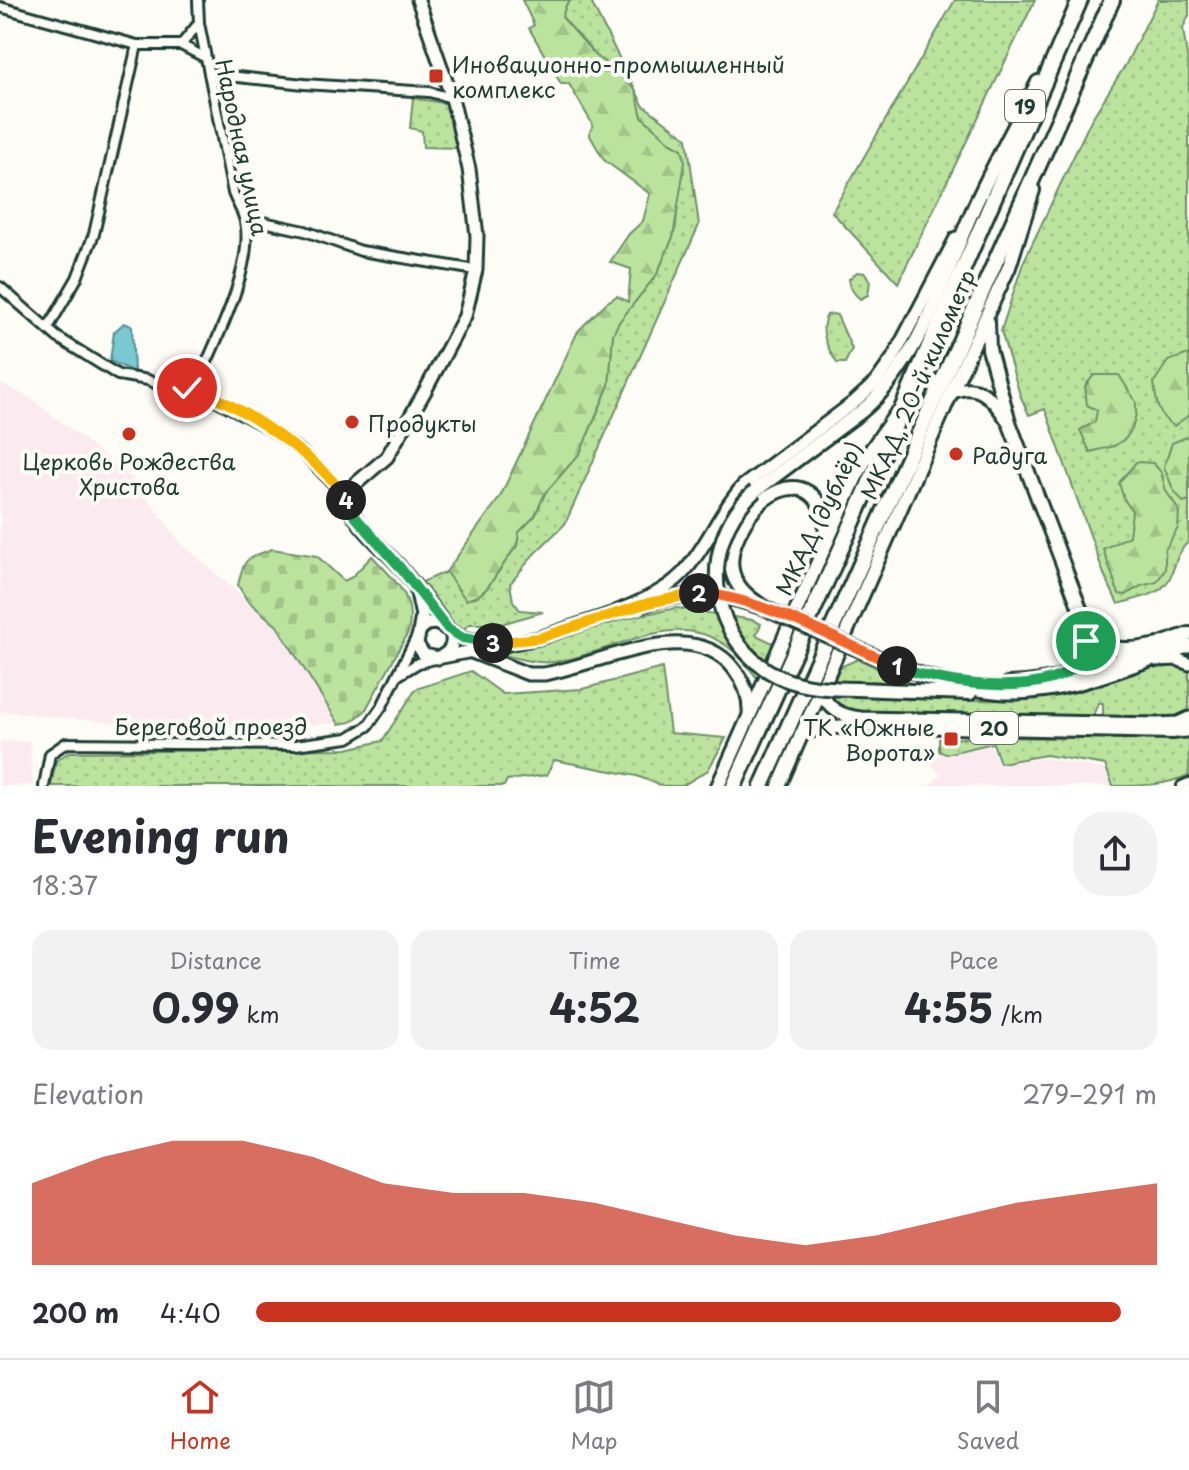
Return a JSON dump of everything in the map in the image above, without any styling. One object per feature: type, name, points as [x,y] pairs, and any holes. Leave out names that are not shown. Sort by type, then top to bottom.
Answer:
[{"type":"highway","name":"МКАД, 20-й километр","points":[[762,786],[1112,0]]},
{"type":"highway","name":"МКАД, 20-й километр","points":[[734,786],[1078,6]]},
{"type":"main road","name":"19","points":[[977,202],[1078,6]]},
{"type":"main road","points":[[779,786],[1009,267],[1043,157]]},
{"type":"main road","name":"20","points":[[977,202],[914,344],[886,387],[862,411],[755,491],[731,520],[716,564],[720,607],[735,639],[758,663],[785,679],[822,688],[1002,692]]},
{"type":"main road","points":[[989,314],[989,349],[1009,422],[1082,614],[1107,646],[1119,650],[1153,646]]},
{"type":"main road","name":"МКАД (дублёр)","points":[[718,786],[869,453],[904,403]]},
{"type":"main road","points":[[822,552],[827,523],[822,506],[817,499],[798,489],[785,489],[758,505],[732,549],[731,569],[740,590],[763,608],[903,669],[953,683],[1002,692],[1048,689],[1081,682],[1189,646]]},
{"type":"main road","points":[[953,683],[1017,684],[1055,679],[1189,634]]},
{"type":"main road","name":"20","points":[[801,734],[820,728],[863,725],[1189,730]]},
{"type":"street","name":"Народная улица","points":[[191,389],[229,310],[247,251],[245,218],[233,193],[199,23],[198,0]]},
{"type":"street","points":[[346,497],[352,487],[387,457],[425,391],[465,316],[476,270],[477,236],[469,169],[452,98],[418,0]]},
{"type":"street","points":[[0,7],[137,45],[181,45],[206,58]]},
{"type":"street","points":[[181,45],[199,23]]},
{"type":"street","points":[[48,328],[77,278],[94,234],[137,45]]},
{"type":"street","points":[[209,74],[429,92],[452,98]]},
{"type":"street","name":"19","points":[[607,616],[676,580],[694,558],[729,500],[743,486],[876,382],[893,358],[977,202]]},
{"type":"street","points":[[245,218],[305,231],[361,251],[476,270]]},
{"type":"street","points":[[0,287],[57,337],[118,375],[148,380],[163,387],[191,389],[256,421],[300,450],[346,497],[351,512],[416,588],[448,629],[452,637],[451,646],[446,654],[438,658],[428,657],[417,644],[422,616],[416,588]]},
{"type":"street","points":[[951,393],[966,388],[987,394],[1009,422]]},
{"type":"street","points":[[391,682],[404,670],[438,658],[539,638],[693,593],[713,594],[763,608]]},
{"type":"street","points":[[1055,679],[1079,663],[1084,652],[1086,641],[1082,614]]},
{"type":"street","points":[[417,635],[423,627],[440,623],[459,637],[513,643]]},
{"type":"street","name":"Береговой проезд","points":[[44,786],[50,754],[66,743],[295,745],[348,738],[361,732],[375,716],[417,635]]},
{"type":"street","points":[[469,651],[528,674],[544,674],[658,645],[681,642],[698,645],[730,664],[740,677],[749,704],[748,722]]},
{"type":"street","points":[[1143,660],[1177,659],[1189,664]]},
{"type":"street","points":[[820,690],[836,712],[861,718],[1157,724],[1178,723],[1189,718]]},
{"type":"street","points":[[1182,786],[1189,783]]},
{"type":"shaded area","points":[[0,383],[32,399],[132,478],[181,543],[277,626],[339,724],[147,726],[0,711]]},
{"type":"shaded area","points":[[0,741],[30,742],[33,786],[0,786]]},
{"type":"shaded area","points":[[991,745],[999,765],[1043,758],[1105,769],[1111,786],[928,786],[941,775],[929,762],[932,747],[946,756]]},
{"type":"green space","points":[[522,0],[571,0],[562,17],[596,56],[636,91],[642,117],[682,149],[685,162],[673,237],[657,274],[613,334],[609,385],[580,453],[545,493],[535,516],[519,532],[517,545],[487,588],[478,596],[466,600],[446,572],[500,497],[578,331],[617,296],[628,302],[631,269],[610,262],[629,234],[643,221],[650,194],[604,160],[589,134],[593,125],[569,84],[561,84],[529,28],[534,25]]},
{"type":"green space","points":[[571,0],[590,0],[643,105],[687,138],[699,225],[565,524],[534,554],[510,584],[513,601],[520,610],[543,612],[501,624],[469,624],[460,633],[448,624],[420,583],[446,572],[455,581],[458,590],[478,596],[487,588],[517,545],[519,532],[535,516],[545,493],[580,453],[609,385],[613,334],[657,274],[676,224],[682,149],[642,117],[617,72],[596,56],[562,17]]},
{"type":"green space","points":[[955,0],[1035,0],[898,283],[832,212]]},
{"type":"green space","points":[[1158,0],[1189,0],[1189,15],[1183,28],[1189,71],[1189,541],[1168,581],[1160,589],[1118,604],[1104,574],[1045,409],[1029,415],[1001,331],[1023,263],[1091,120],[1126,64]]},
{"type":"green space","points":[[413,98],[449,104],[457,148],[423,147],[422,131],[410,128]]},
{"type":"green space","points":[[857,272],[865,273],[870,281],[868,295],[860,299],[852,290],[849,279]]},
{"type":"green space","points":[[827,315],[837,315],[852,349],[845,363],[837,363],[825,340],[824,321]]},
{"type":"green space","points":[[1189,354],[1189,415],[1174,426],[1161,413],[1154,382],[1168,361]]},
{"type":"green space","points":[[1094,375],[1119,375],[1136,402],[1136,414],[1126,438],[1114,446],[1090,452],[1080,430],[1095,422],[1097,410],[1087,405],[1085,386]]},
{"type":"green space","points":[[1189,436],[1189,500],[1183,502],[1173,489],[1164,467],[1172,443]]},
{"type":"green space","points":[[1136,462],[1153,463],[1161,472],[1166,491],[1179,510],[1178,528],[1165,550],[1165,569],[1157,582],[1141,586],[1126,595],[1119,594],[1103,549],[1129,536],[1132,511],[1119,483]]},
{"type":"green space","points":[[272,549],[317,556],[344,581],[372,556],[407,599],[408,633],[365,711],[351,722],[339,724],[277,626],[247,600],[238,585],[248,560]]},
{"type":"green space","points":[[677,608],[753,620],[761,624],[756,635],[775,644],[760,678],[722,643],[702,634],[681,631],[660,632],[554,662],[526,660],[499,654],[498,651],[528,647],[635,616]]},
{"type":"green space","points":[[858,659],[913,684],[872,681],[871,693],[978,700],[1058,695],[1145,667],[1172,663],[1189,669],[1189,715],[1181,720],[1107,721],[1103,717],[1103,703],[1098,703],[1091,721],[857,714],[836,702],[833,690],[840,667]]},
{"type":"green space","points":[[662,668],[670,733],[726,738],[708,770],[682,786],[662,786],[637,776],[554,760],[547,775],[507,780],[504,786],[51,786],[56,761],[69,752],[347,749],[382,741],[416,689],[471,671],[503,694],[582,689]]},
{"type":"green space","points":[[1189,736],[1189,775],[1142,785],[1113,786],[1105,765],[1046,755],[1000,763],[993,743],[946,754],[939,751],[939,739],[954,741],[971,737],[1168,739]]},
{"type":"water","points":[[124,323],[132,326],[134,372],[110,361],[114,332]]},
{"type":"place","name":"Иновационно-промышленный комплекс","points":[[436,76]]},
{"type":"place","name":"Продукты","points":[[352,422]]},
{"type":"place","name":"Церковь Рождества Христова","points":[[129,434]]},
{"type":"place","name":"Радуга","points":[[956,454]]},
{"type":"place","name":"ТК «Южные Ворота»","points":[[951,739]]},
{"type":"route","points":[[187,388],[236,410],[300,450],[333,481],[346,497],[351,512],[399,566],[448,629],[459,637],[491,643],[525,641],[648,603],[693,593],[713,594],[763,608],[903,669],[953,683],[1017,684],[1055,679],[1079,663],[1086,641]]}]
